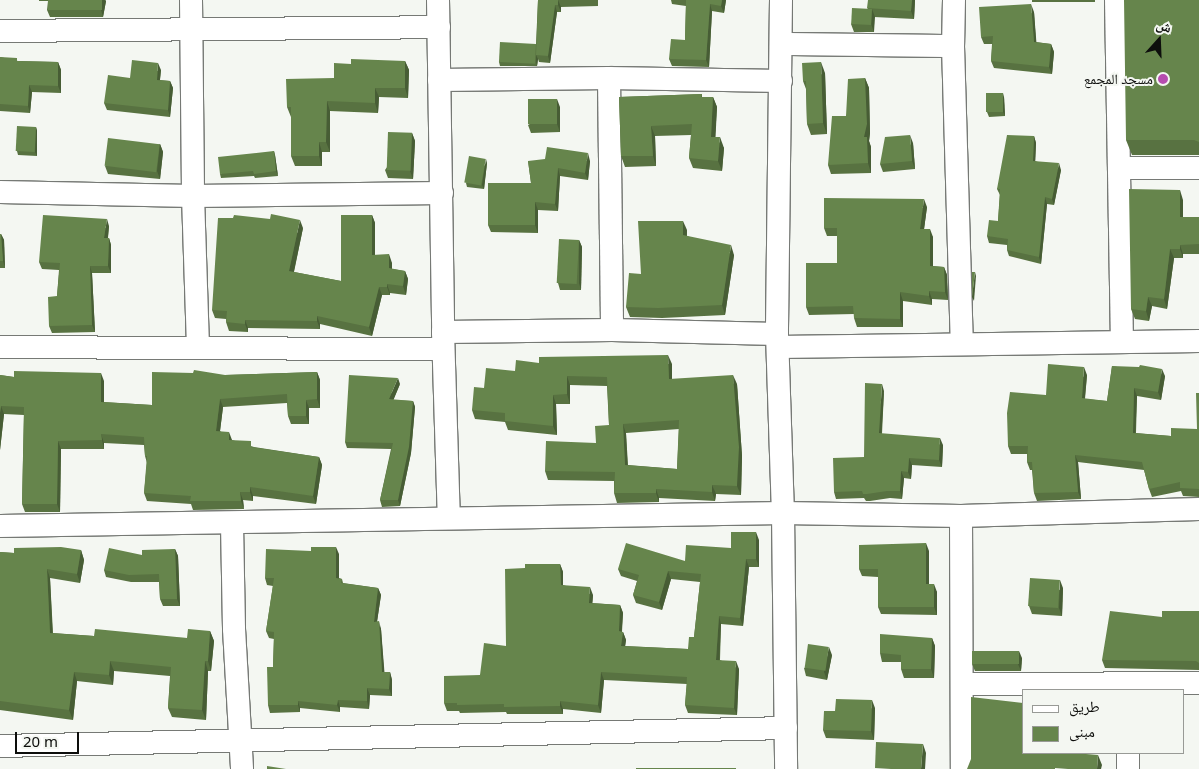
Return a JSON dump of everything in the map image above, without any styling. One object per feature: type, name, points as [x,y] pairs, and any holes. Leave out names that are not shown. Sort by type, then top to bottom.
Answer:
[{"type":"street","points":[[191,0],[193,196],[198,348]]},
{"type":"street","points":[[438,0],[443,340],[449,518]]},
{"type":"street","points":[[781,0],[777,340],[783,513],[786,769]]},
{"type":"street","points":[[954,0],[953,46],[962,343]]},
{"type":"street","points":[[1116,0],[1122,341]]},
{"type":"street","points":[[0,31],[439,27]]},
{"type":"street","points":[[781,44],[953,46]]},
{"type":"street","points":[[439,80],[609,78],[781,81]]},
{"type":"street","points":[[609,78],[612,330]]},
{"type":"street","points":[[1120,168],[1199,168]]},
{"type":"street","points":[[0,192],[193,196],[442,193]]},
{"type":"street","points":[[0,347],[198,348],[443,340],[612,330],[777,340],[962,343],[1199,341]]},
{"type":"street","points":[[0,526],[232,524],[449,518],[783,513],[961,516],[1199,509]]},
{"type":"street","points":[[961,516],[962,769]]},
{"type":"street","points":[[232,524],[234,629],[242,769]]},
{"type":"street","points":[[962,684],[1127,687],[1199,683]]},
{"type":"street","points":[[0,746],[786,728]]},
{"type":"street","points":[[1128,754],[1128,769]]},
{"type":"building","points":[[48,0],[102,0],[102,10],[48,10]]},
{"type":"building","points":[[538,0],[558,0],[558,5],[555,5],[548,56],[536,55]]},
{"type":"building","points":[[686,0],[722,0],[721,6],[710,4],[706,60],[669,59],[671,39],[685,40]]},
{"type":"building","points":[[868,0],[912,0],[911,11],[867,8]]},
{"type":"building","name":"مسجد المجمع","points":[[1124,0],[1199,0],[1199,142],[1194,140],[1126,140]]},
{"type":"building","points":[[1031,4],[1034,42],[1051,44],[1049,67],[991,61],[993,36],[981,37],[979,7]]},
{"type":"building","points":[[852,8],[872,9],[871,25],[851,24]]},
{"type":"building","points":[[500,42],[536,44],[535,64],[499,62]]},
{"type":"building","points":[[0,57],[17,58],[17,61],[58,62],[58,86],[29,85],[28,106],[0,104]]},
{"type":"building","points":[[351,59],[405,61],[405,88],[375,88],[375,103],[327,101],[326,142],[319,142],[319,156],[291,156],[291,107],[287,107],[286,79],[334,78],[334,63],[351,64]]},
{"type":"building","points":[[132,60],[158,63],[157,80],[170,81],[168,110],[104,103],[108,75],[130,78]]},
{"type":"building","points":[[821,62],[823,123],[807,124],[806,81],[803,81],[802,63]]},
{"type":"building","points":[[865,78],[867,124],[864,137],[867,137],[868,163],[828,165],[832,116],[846,116],[848,79]]},
{"type":"building","points":[[986,93],[1003,93],[1003,112],[986,112]]},
{"type":"building","points":[[702,94],[701,97],[713,97],[711,137],[720,137],[718,161],[689,158],[692,124],[651,126],[653,156],[621,156],[619,97]]},
{"type":"building","points":[[528,99],[557,99],[557,124],[528,124]]},
{"type":"building","points":[[17,126],[36,127],[35,152],[16,151]]},
{"type":"building","points":[[388,132],[412,133],[411,171],[387,170]]},
{"type":"building","points":[[910,135],[912,161],[880,164],[885,137]]},
{"type":"building","points":[[1007,135],[1034,136],[1033,161],[1059,163],[1052,199],[1045,197],[1039,257],[1007,250],[1008,239],[987,236],[989,220],[998,221],[1000,189],[997,189]]},
{"type":"building","points":[[108,138],[160,144],[156,172],[105,166]]},
{"type":"building","points":[[547,147],[588,153],[585,173],[558,168],[555,204],[535,202],[535,225],[488,225],[488,183],[531,183],[528,161],[545,159]]},
{"type":"building","points":[[274,151],[276,171],[254,174],[253,171],[220,174],[218,157]]},
{"type":"building","points":[[469,156],[486,159],[481,186],[464,183]]},
{"type":"building","points":[[1129,189],[1180,190],[1180,217],[1199,217],[1199,244],[1180,245],[1180,249],[1170,249],[1164,299],[1148,297],[1146,311],[1131,309]]},
{"type":"building","points":[[824,198],[924,199],[920,229],[930,229],[930,266],[944,267],[945,292],[929,291],[929,296],[900,292],[900,319],[854,318],[853,306],[806,307],[806,263],[837,263],[837,228],[824,228]]},
{"type":"building","points":[[271,214],[300,220],[289,271],[341,281],[341,215],[372,215],[372,255],[389,254],[389,268],[405,271],[403,286],[387,284],[387,287],[379,287],[369,327],[317,316],[317,321],[245,320],[245,324],[226,322],[227,311],[212,310],[218,218],[233,218],[234,215],[270,219]]},
{"type":"building","points":[[43,215],[107,219],[104,238],[109,238],[108,266],[90,266],[92,325],[49,326],[48,297],[57,296],[60,263],[39,262]]},
{"type":"building","points":[[638,221],[683,221],[683,235],[731,245],[722,305],[658,308],[626,307],[629,273],[641,274]]},
{"type":"building","points":[[1,234],[3,261],[0,261]]},
{"type":"building","points":[[559,239],[579,240],[577,284],[557,283]]},
{"type":"building","points":[[972,272],[975,272],[972,297]]},
{"type":"building","points":[[668,355],[669,379],[733,375],[739,447],[737,486],[712,485],[712,492],[656,489],[656,493],[614,493],[615,472],[545,471],[546,441],[596,443],[595,426],[609,425],[607,377],[567,376],[567,394],[553,395],[553,426],[505,421],[505,413],[472,410],[474,387],[484,388],[486,368],[515,371],[516,360],[539,363],[539,357]],"holes":[[[679,420],[677,469],[625,465],[623,424]]]},
{"type":"building","points":[[1048,364],[1084,367],[1082,398],[1107,401],[1112,366],[1139,367],[1140,365],[1162,369],[1158,392],[1134,388],[1133,433],[1171,436],[1171,428],[1197,429],[1196,393],[1199,393],[1199,489],[1180,488],[1180,482],[1149,489],[1142,462],[1075,455],[1078,492],[1034,493],[1032,462],[1027,462],[1028,446],[1008,446],[1007,413],[1010,392],[1046,395]]},
{"type":"building","points":[[194,370],[225,375],[317,372],[317,399],[306,400],[306,416],[288,416],[287,394],[220,399],[216,431],[229,432],[229,440],[251,441],[251,447],[319,457],[313,496],[250,487],[250,492],[240,492],[241,501],[190,501],[191,496],[144,493],[147,456],[145,456],[144,437],[101,434],[102,440],[58,441],[57,504],[22,504],[24,407],[1,406],[0,413],[0,375],[14,377],[14,371],[101,373],[101,402],[152,405],[152,372],[193,373]]},
{"type":"building","points":[[349,375],[398,378],[389,399],[413,401],[409,447],[398,500],[380,500],[393,443],[345,442]]},
{"type":"building","points":[[865,383],[882,384],[879,433],[940,438],[939,460],[909,458],[908,472],[901,471],[900,491],[867,494],[863,494],[862,491],[834,492],[833,458],[864,457]]},
{"type":"building","points":[[731,532],[756,532],[756,559],[746,559],[740,618],[719,616],[716,660],[736,661],[734,708],[685,705],[687,677],[601,672],[598,705],[560,701],[560,706],[504,707],[504,704],[457,705],[457,703],[444,703],[444,676],[480,675],[484,643],[506,646],[505,569],[525,568],[525,564],[560,564],[561,585],[590,587],[589,603],[620,605],[619,631],[623,632],[621,646],[688,649],[689,637],[694,637],[701,574],[668,571],[659,602],[633,595],[639,575],[618,569],[626,543],[685,561],[686,545],[731,548]]},
{"type":"building","points":[[926,543],[926,584],[934,584],[934,607],[878,607],[878,569],[859,569],[859,545]]},
{"type":"building","points":[[61,547],[81,550],[77,574],[47,569],[50,633],[94,636],[95,629],[187,638],[188,629],[210,631],[208,661],[205,661],[202,710],[168,708],[171,667],[110,661],[109,675],[74,672],[69,710],[0,701],[0,552],[14,553],[14,548]]},
{"type":"building","points":[[311,547],[336,547],[336,578],[342,579],[341,583],[378,588],[374,622],[379,621],[382,672],[390,672],[389,689],[367,688],[367,701],[338,700],[337,705],[298,701],[298,705],[268,705],[267,667],[273,667],[274,632],[266,631],[274,578],[265,578],[266,549],[311,551]]},
{"type":"building","points":[[109,548],[142,555],[142,550],[175,549],[177,599],[160,599],[159,574],[129,575],[104,570]]},
{"type":"building","points":[[1030,578],[1060,580],[1058,608],[1028,606]]},
{"type":"building","points":[[1110,611],[1162,617],[1162,611],[1199,611],[1199,663],[1196,661],[1102,660]]},
{"type":"building","points":[[880,634],[932,638],[931,669],[901,669],[901,655],[880,653]]},
{"type":"building","points":[[808,644],[829,647],[825,671],[805,668]]},
{"type":"building","points":[[972,651],[1019,651],[1019,664],[972,664]]},
{"type":"building","points":[[971,697],[1022,703],[1022,754],[1098,755],[1097,769],[967,769],[971,759]]},
{"type":"building","points":[[836,699],[872,700],[871,731],[823,730],[824,711],[835,711]]},
{"type":"building","points":[[876,742],[923,744],[921,769],[875,768]]},
{"type":"building","points":[[267,766],[286,769],[267,769]]},
{"type":"building","points":[[636,768],[736,769],[636,769]]},
{"type":"place","name":"مسجد المجمع","points":[[1163,79]]}]
